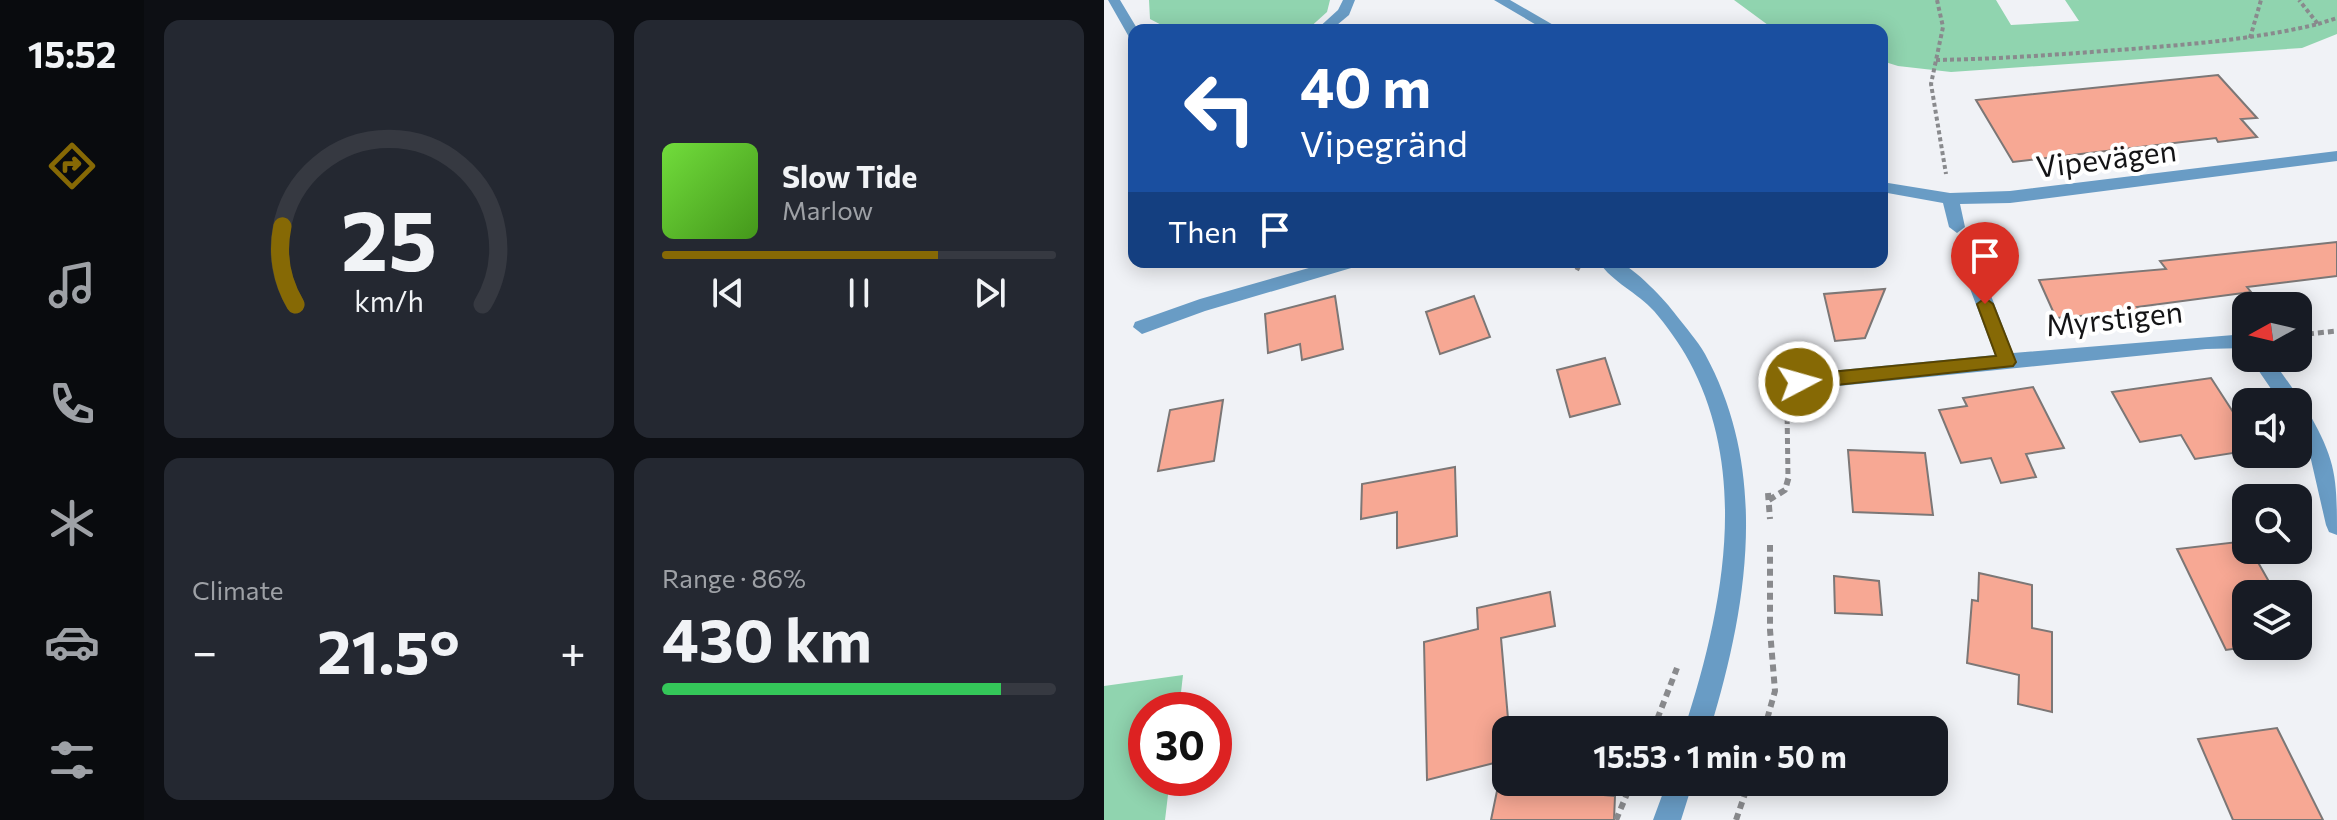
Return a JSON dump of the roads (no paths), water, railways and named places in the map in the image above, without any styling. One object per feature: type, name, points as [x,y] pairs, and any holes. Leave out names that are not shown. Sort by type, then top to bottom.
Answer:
[{"type":"street","points":[[1114,0],[1128,24]]},
{"type":"street","points":[[1330,24],[1344,12],[1349,0]]},
{"type":"street","points":[[1500,0],[1544,24]]},
{"type":"street","name":"Vipevägen","points":[[1888,188],[1950,199],[2010,197],[2337,156]]},
{"type":"street","points":[[1950,199],[1957,227]]},
{"type":"street","points":[[1963,246],[2007,362]]},
{"type":"street","points":[[1142,327],[1200,306],[1331,268]]},
{"type":"street","points":[[1615,268],[1662,308],[1688,339],[1724,418],[1737,507],[1737,547],[1729,615],[1715,680],[1702,716]]},
{"type":"street","name":"Myrstigen","points":[[1799,382],[2232,341]]},
{"type":"street","points":[[2312,437],[2319,450],[2337,525]]},
{"type":"street","points":[[1669,819],[1676,796]]}]
